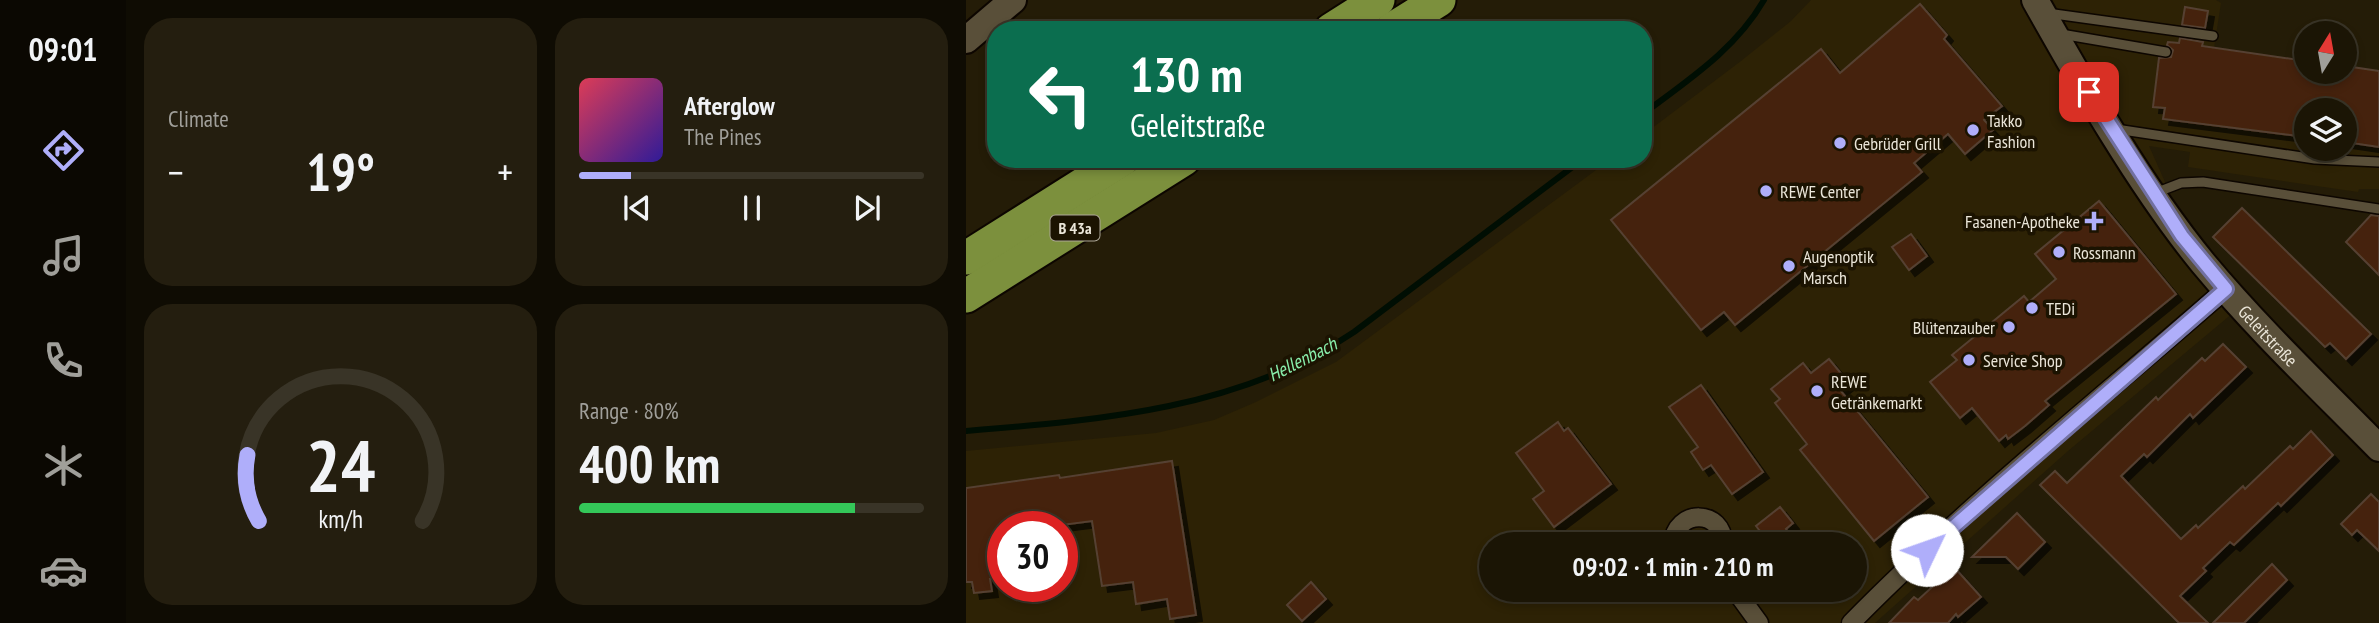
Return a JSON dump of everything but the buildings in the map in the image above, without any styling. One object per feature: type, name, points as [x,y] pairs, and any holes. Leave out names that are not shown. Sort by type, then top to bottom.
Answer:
[{"type":"highway","points":[[1345,21],[1378,0]]},
{"type":"highway","points":[[1405,21],[1438,0]]},
{"type":"highway","name":"B 43a","points":[[966,258],[1110,168]]},
{"type":"highway","name":"B 43a","points":[[966,296],[1170,168]]},
{"type":"main road","points":[[988,21],[1013,0]]},
{"type":"main road","name":"Geleitstraße","points":[[2043,15],[2110,128],[2182,236],[2290,360],[2379,448]]},
{"type":"main road","points":[[966,40],[987,22]]},
{"type":"street","points":[[1851,623],[1885,588],[1970,512],[2226,289]]},
{"type":"street","points":[[1676,532],[1686,520],[1704,518],[1713,521],[1721,532]]},
{"type":"street","points":[[1744,602],[1759,623]]},
{"type":"lane","points":[[2043,15],[2213,36]]},
{"type":"lane","points":[[2043,15],[2166,51]]},
{"type":"lane","points":[[2110,128],[2315,159],[2379,162]]},
{"type":"lane","points":[[2153,194],[2181,183],[2203,182],[2379,209]]},
{"type":"shaded area","points":[[1811,0],[2216,0],[2221,3],[2214,48],[2294,59],[2294,84],[2357,84],[2357,68],[2379,71],[2379,189],[2359,189],[2358,192],[2188,167],[2190,152],[2149,146],[2177,209],[2252,297],[2068,451],[1875,623],[966,623],[966,451],[1156,433],[1214,420],[1256,402],[1336,362],[1599,168],[1652,168],[1652,128],[1791,21]]},
{"type":"waterway","name":"Hellenbach","points":[[1652,107],[1725,49],[1764,0]]},
{"type":"waterway","name":"Hellenbach","points":[[966,431],[1118,415],[1216,394],[1264,378],[1310,358],[1354,332],[1571,168]]},
{"type":"place","name":"Takko Fashion","points":[[1973,130]]},
{"type":"place","name":"Gebrüder Grill","points":[[1840,143]]},
{"type":"place","name":"REWE Center","points":[[1766,191]]},
{"type":"place","name":"Fasanen-Apotheke","points":[[2094,221]]},
{"type":"place","name":"Rossmann","points":[[2059,252]]},
{"type":"place","name":"Augenoptik Marsch","points":[[1789,266]]},
{"type":"place","name":"TEDi","points":[[2032,308]]},
{"type":"place","name":"Blütenzauber","points":[[2009,327]]},
{"type":"place","name":"Service Shop","points":[[1969,360]]},
{"type":"place","name":"REWE Getränkemarkt","points":[[1817,391]]},
{"type":"route","points":[[1927,550],[2226,289],[2182,236],[2089,92]]}]
